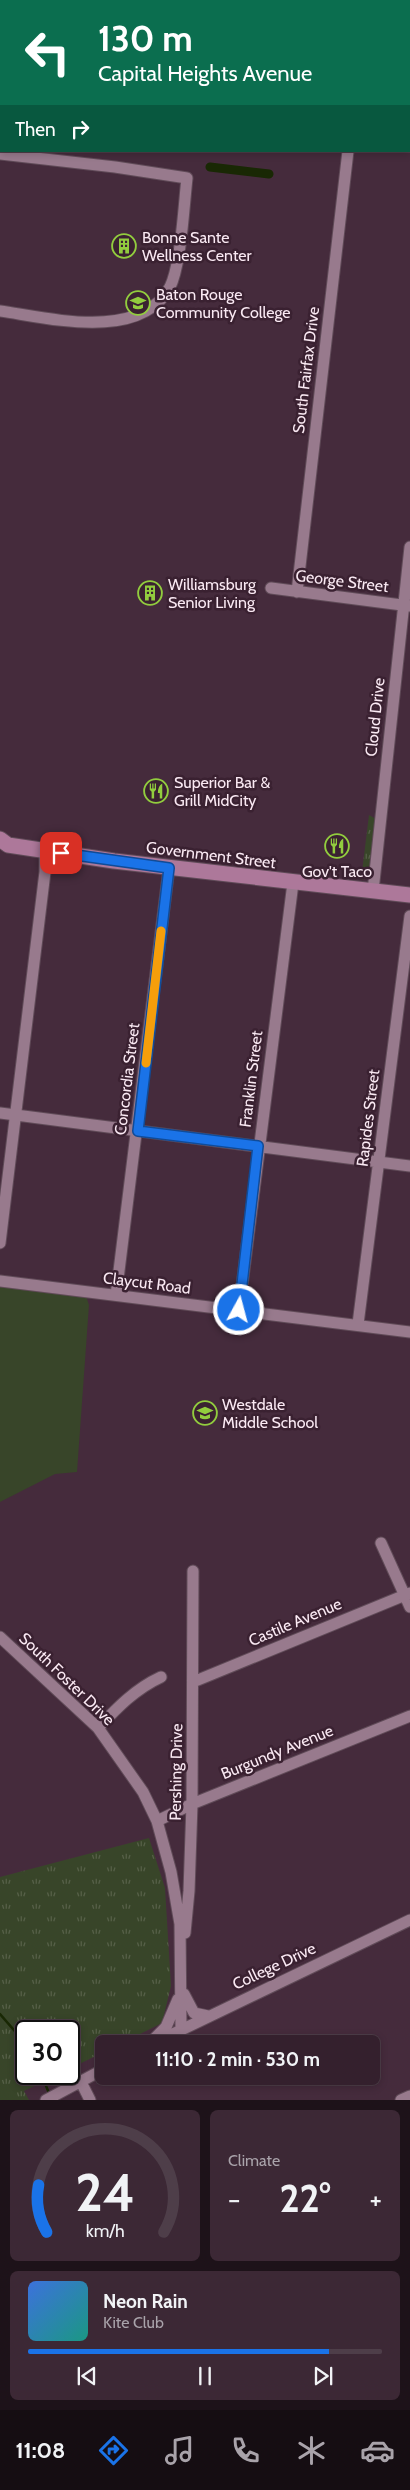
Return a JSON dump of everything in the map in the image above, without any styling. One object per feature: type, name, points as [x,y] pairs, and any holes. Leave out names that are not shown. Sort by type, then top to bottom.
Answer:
[{"type":"main road","name":"Government Street","points":[[3,844],[169,868],[410,895]]},
{"type":"street","name":"South Fairfax Drive","points":[[297,592],[348,152]]},
{"type":"street","points":[[0,154],[115,167],[188,178],[178,257],[170,286],[160,299],[146,310],[131,318],[86,322],[0,310]]},
{"type":"street","name":"Cloud Drive","points":[[373,891],[406,605],[410,547]]},
{"type":"street","name":"George Street","points":[[271,588],[406,605]]},
{"type":"street","points":[[0,1243],[46,851]]},
{"type":"street","name":"Concordia Street","points":[[116,1295],[138,1131],[169,868]]},
{"type":"street","name":"Franklin Street","points":[[239,1310],[258,1146],[293,883]]},
{"type":"street","name":"Rapides Street","points":[[358,1324],[410,916]]},
{"type":"street","points":[[0,1113],[410,1166]]},
{"type":"street","name":"Claycut Road","points":[[0,1281],[358,1324],[410,1332]]},
{"type":"street","points":[[381,1543],[408,1594],[410,1608]]},
{"type":"street","name":"Pershing Drive","points":[[182,1972],[190,1891],[193,1572]]},
{"type":"street","name":"Castile Avenue","points":[[193,1682],[408,1594]]},
{"type":"street","name":"South Foster Drive","points":[[0,1637],[98,1728],[143,1792],[156,1821],[176,1898],[182,1972],[181,2029]]},
{"type":"street","points":[[98,1728],[128,1698],[147,1684],[161,1677]]},
{"type":"street","name":"Burgundy Avenue","points":[[156,1821],[192,1804],[410,1716]]},
{"type":"street","name":"College Drive","points":[[169,2035],[410,1920]]},
{"type":"street","points":[[182,1985],[189,2006],[194,2013],[208,2016]]},
{"type":"street","points":[[158,2035],[166,2027],[182,1985]]},
{"type":"street","points":[[46,2100],[95,2075]]},
{"type":"street","points":[[81,2082],[90,2100]]},
{"type":"street","points":[[401,2100],[410,2096]]},
{"type":"green space","points":[[369,815],[376,819],[370,873],[361,880]]},
{"type":"green space","points":[[0,1285],[86,1296],[89,1305],[77,1472],[55,1474],[0,1502]]},
{"type":"green space","points":[[149,1838],[165,1888],[171,1986],[162,2023],[138,2035],[95,2035],[95,2056],[80,2064],[80,2020],[15,2020],[15,2085],[36,2085],[24,2091],[29,2100],[0,2100],[0,1877]]},
{"type":"waterway","points":[[210,167],[269,174]]},
{"type":"waterway","points":[[0,2014],[15,2031]]},
{"type":"waterway","points":[[46,2085],[49,2093]]},
{"type":"slow traffic","points":[[146,1063],[161,931]]},
{"type":"place","name":"Bonne Sante Wellness Center","points":[[124,246]]},
{"type":"place","name":"Baton Rouge Community College","points":[[138,303]]},
{"type":"place","name":"Williamsburg Senior Living","points":[[150,593]]},
{"type":"place","name":"Superior Bar & Grill MidCity","points":[[156,791]]},
{"type":"place","name":"Gov't Taco","points":[[337,846]]},
{"type":"place","name":"Westdale Middle School","points":[[205,1413]]},
{"type":"route","points":[[61,853],[169,868],[138,1131],[258,1146],[239,1310]]}]
